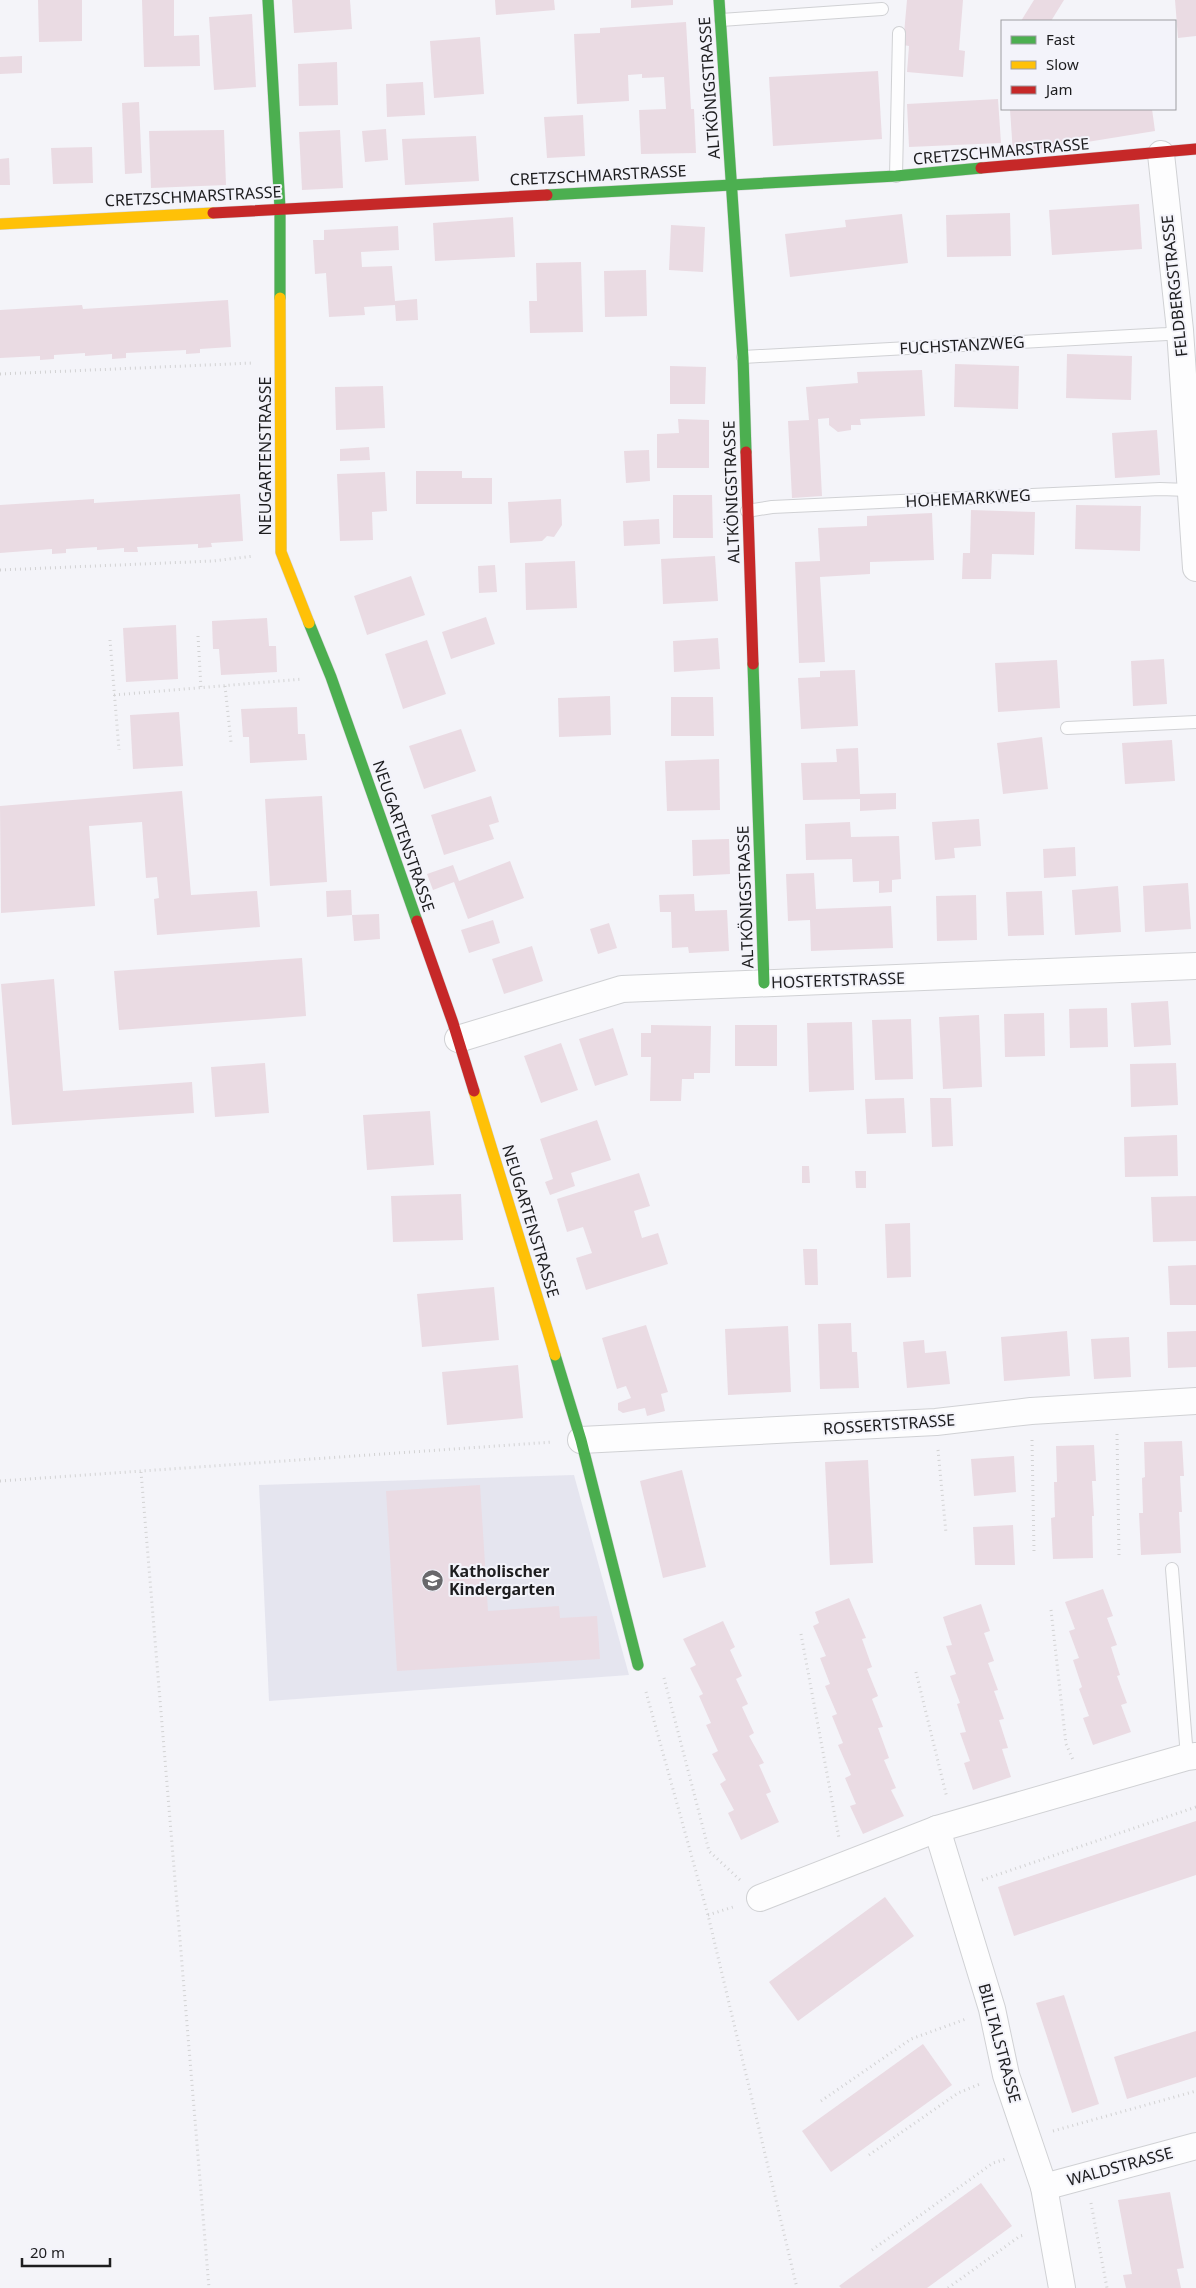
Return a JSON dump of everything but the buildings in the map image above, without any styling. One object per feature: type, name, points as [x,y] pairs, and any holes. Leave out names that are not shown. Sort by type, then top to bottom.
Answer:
[{"type":"street","name":"NEUGARTENSTRASSE","points":[[268,0],[280,208],[281,552],[331,677],[458,1039],[581,1440],[638,1665]]},
{"type":"street","name":"ALTKÖNIGSTRASSE","points":[[719,0],[743,357],[764,983]]},
{"type":"street","name":"CRETZSCHMARSTRASSE","points":[[0,224],[896,176],[1161,154],[1196,149]]},
{"type":"street","name":"FELDBERGSTRASSE","points":[[1161,154],[1180,330],[1196,568]]},
{"type":"street","name":"HOSTERTSTRASSE","points":[[458,1039],[622,990],[1196,966]]},
{"type":"street","name":"ROSSERTSTRASSE","points":[[581,1440],[936,1422],[1031,1411],[1196,1401]]},
{"type":"street","points":[[760,1898],[945,1826],[1191,1757]]},
{"type":"street","name":"BILLTALSTRASSE","points":[[945,1826],[956,1889],[992,2009],[1006,2075],[1044,2187],[1062,2288]]},
{"type":"street","name":"WALDSTRASSE","points":[[1044,2187],[1196,2146]]},
{"type":"lane","points":[[721,20],[882,9]]},
{"type":"lane","points":[[896,176],[898,33]]},
{"type":"lane","name":"FUCHSTANZWEG","points":[[743,357],[1167,334],[1180,330]]},
{"type":"lane","name":"HOHEMARKWEG","points":[[747,511],[772,507],[1160,488],[1191,483]]},
{"type":"lane","points":[[1068,728],[1196,722]]},
{"type":"lane","points":[[1172,1569],[1191,1757]]},
{"type":"path","points":[[0,374],[281,362]]},
{"type":"path","points":[[0,570],[213,561],[281,552]]},
{"type":"path","points":[[198,636],[202,688]]},
{"type":"path","points":[[110,640],[119,750]]},
{"type":"path","points":[[114,695],[331,677]]},
{"type":"path","points":[[225,686],[231,742]]},
{"type":"path","points":[[1117,1406],[1119,1556]]},
{"type":"path","points":[[1031,1411],[1034,1552]]},
{"type":"path","points":[[936,1422],[946,1533]]},
{"type":"path","points":[[0,1481],[581,1440]]},
{"type":"path","points":[[141,1472],[209,2288]]},
{"type":"path","points":[[1051,1610],[1066,1744],[1086,1787]]},
{"type":"path","points":[[801,1634],[832,1807],[845,1864]]},
{"type":"path","points":[[638,1665],[708,1915],[796,2288]]},
{"type":"path","points":[[916,1672],[945,1826]]},
{"type":"path","points":[[664,1677],[709,1851],[760,1898]]},
{"type":"path","points":[[956,1889],[1196,1807]]},
{"type":"path","points":[[821,2101],[911,2039],[992,2009]]},
{"type":"path","points":[[869,2156],[958,2092],[1006,2075]]},
{"type":"path","points":[[872,2250],[993,2163],[1030,2145],[1196,2091]]},
{"type":"path","points":[[1086,2175],[1107,2288]]},
{"type":"path","points":[[948,2288],[1020,2236],[1052,2230]]},
{"type":"shaded area","name":"Katholischer Kindergarten","points":[[574,1475],[629,1675],[269,1701],[259,1485]]},
{"type":"traffic: fast","points":[[268,0],[280,208],[280,298]]},
{"type":"traffic: fast","points":[[719,0],[743,357],[746,452]]},
{"type":"traffic: fast","points":[[547,195],[896,176],[981,168]]},
{"type":"traffic: fast","points":[[309,623],[331,677],[417,921]]},
{"type":"traffic: fast","points":[[753,664],[764,983]]},
{"type":"traffic: fast","points":[[555,1355],[581,1440],[638,1665]]},
{"type":"traffic: slow","points":[[0,224],[213,213]]},
{"type":"traffic: slow","points":[[280,298],[281,552],[309,623]]},
{"type":"traffic: slow","points":[[474,1091],[555,1355]]},
{"type":"traffic: jam","points":[[981,168],[1196,149]]},
{"type":"traffic: jam","points":[[213,213],[547,195]]},
{"type":"traffic: jam","points":[[746,452],[753,664]]},
{"type":"traffic: jam","points":[[417,921],[453,1023],[474,1091]]},
{"type":"place","name":"Katholischer Kindergarten","points":[[433,1580]]}]
